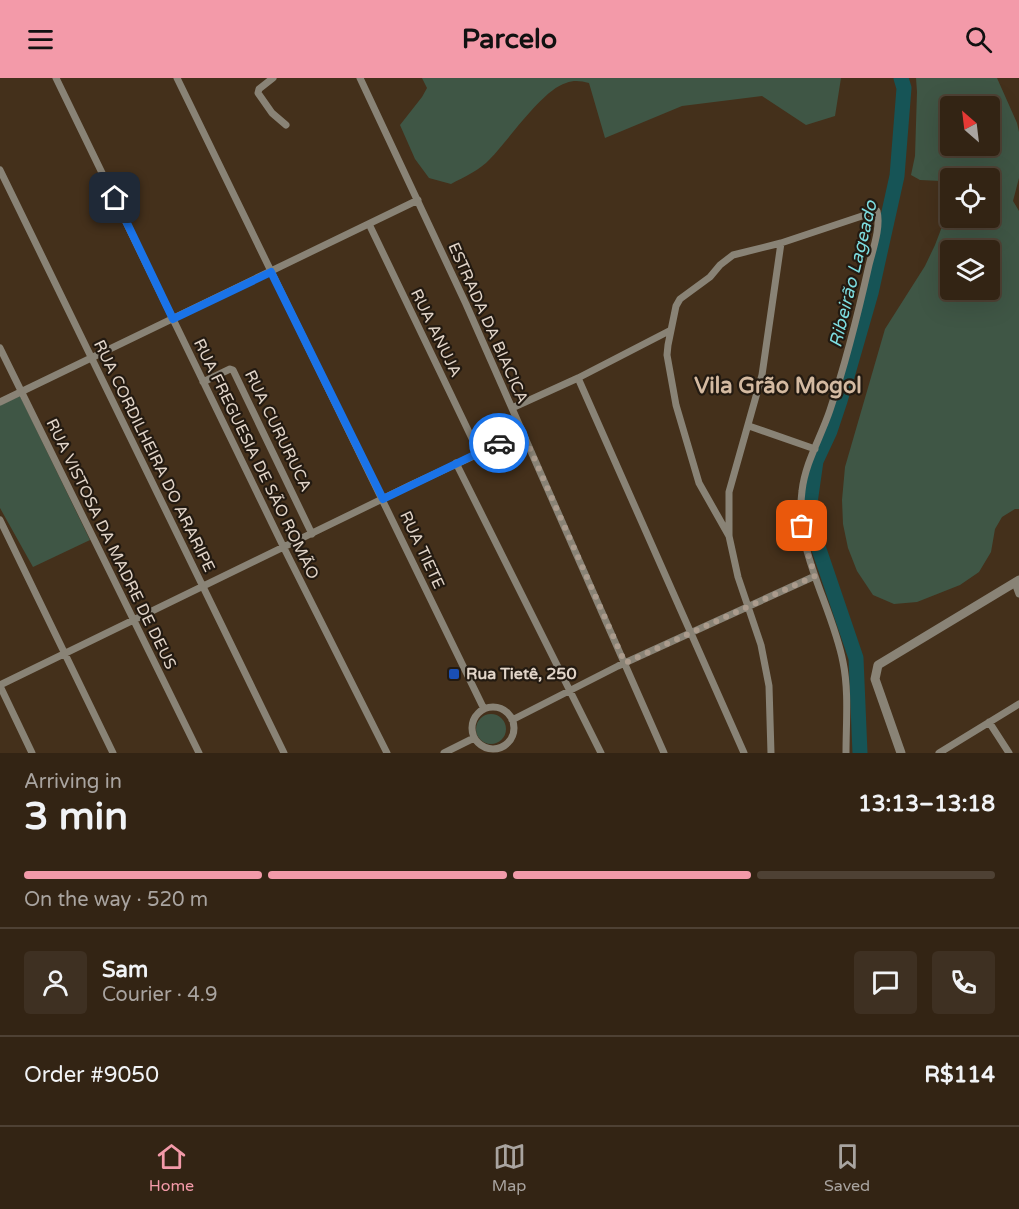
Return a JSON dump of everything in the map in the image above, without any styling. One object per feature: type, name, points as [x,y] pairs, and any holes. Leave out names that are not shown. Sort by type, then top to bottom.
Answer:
[{"type":"street","name":"RUA FREGUESIA DE SÃO ROMÃO","points":[[56,78],[284,548],[387,753]]},
{"type":"street","name":"RUA TIETE","points":[[177,78],[484,710]]},
{"type":"street","points":[[273,78],[258,93],[272,113],[286,125]]},
{"type":"street","name":"ESTRADA DA BIACICA","points":[[360,78],[512,408],[664,753]]},
{"type":"street","name":"RUA CORDILHEIRA DO ARARIPE","points":[[0,170],[284,753]]},
{"type":"street","points":[[0,402],[418,200]]},
{"type":"street","points":[[729,536],[699,483],[676,405],[668,355],[676,306],[680,299],[710,277],[727,259],[741,252],[781,243],[877,211],[873,249],[860,306],[837,390],[805,472],[800,506],[805,545],[844,663],[846,753]]},
{"type":"street","name":"RUA ANUJA","points":[[369,224],[479,453]]},
{"type":"street","points":[[771,753],[769,686],[765,661],[738,577],[729,536],[729,492],[762,375],[781,243]]},
{"type":"street","points":[[512,408],[578,378],[671,330]]},
{"type":"street","name":"RUA VISTOSA DA MADRE DE DEUS","points":[[0,348],[199,753]]},
{"type":"street","name":"RUA CURURUCA","points":[[204,382],[230,369],[233,370],[312,534]]},
{"type":"street","points":[[578,378],[744,753]]},
{"type":"street","points":[[749,426],[815,449]]},
{"type":"street","points":[[32,753],[0,685],[456,463],[523,433]]},
{"type":"street","points":[[456,463],[601,753]]},
{"type":"street","points":[[715,512],[729,510]]},
{"type":"street","points":[[0,520],[113,753]]},
{"type":"street","points":[[512,720],[625,663],[815,576]]},
{"type":"street","points":[[902,753],[875,679],[876,669],[881,663],[1017,581],[1019,594]]},
{"type":"street","points":[[939,753],[1019,704]]},
{"type":"street","points":[[497,708],[503,710],[512,720],[514,726],[512,738],[505,750],[490,749],[478,743],[474,738],[472,725],[478,713],[484,710],[497,708]]},
{"type":"street","points":[[989,722],[1009,753]]},
{"type":"street","points":[[444,753],[474,738]]},
{"type":"green space","points":[[422,78],[841,78],[835,116],[806,125],[762,96],[682,106],[605,138],[589,83],[569,82],[557,88],[536,105],[486,163],[451,184],[429,178],[415,159],[400,125],[427,88]]},
{"type":"green space","points":[[916,78],[997,78],[1019,132],[1019,178],[1013,201],[1019,211],[1019,509],[1002,517],[995,529],[991,552],[979,572],[960,585],[917,602],[894,604],[873,595],[857,571],[848,548],[843,524],[842,500],[845,467],[885,329],[925,266],[941,228],[1000,228],[1000,168],[940,168],[940,181],[920,180],[911,175],[915,156]]},
{"type":"green space","points":[[20,396],[90,540],[33,567],[0,508],[0,405]]},
{"type":"green space","points":[[491,714],[502,718],[506,729],[502,740],[491,744],[480,740],[476,729],[480,718]]},
{"type":"waterway","name":"Ribeirão Lageado","points":[[860,753],[856,658],[808,517],[816,461],[830,431],[840,401],[871,293],[897,176],[904,88],[901,78]]},
{"type":"way so far","points":[[499,443],[523,433],[625,663],[815,576],[805,545],[802,526]]},
{"type":"place","name":"Rua Tietê, 250","points":[[454,674]]},
{"type":"district","name":"Vila Grão Mogol","points":[[778,386]]},
{"type":"route","points":[[115,198],[173,319],[271,272],[383,499],[499,443]]}]
